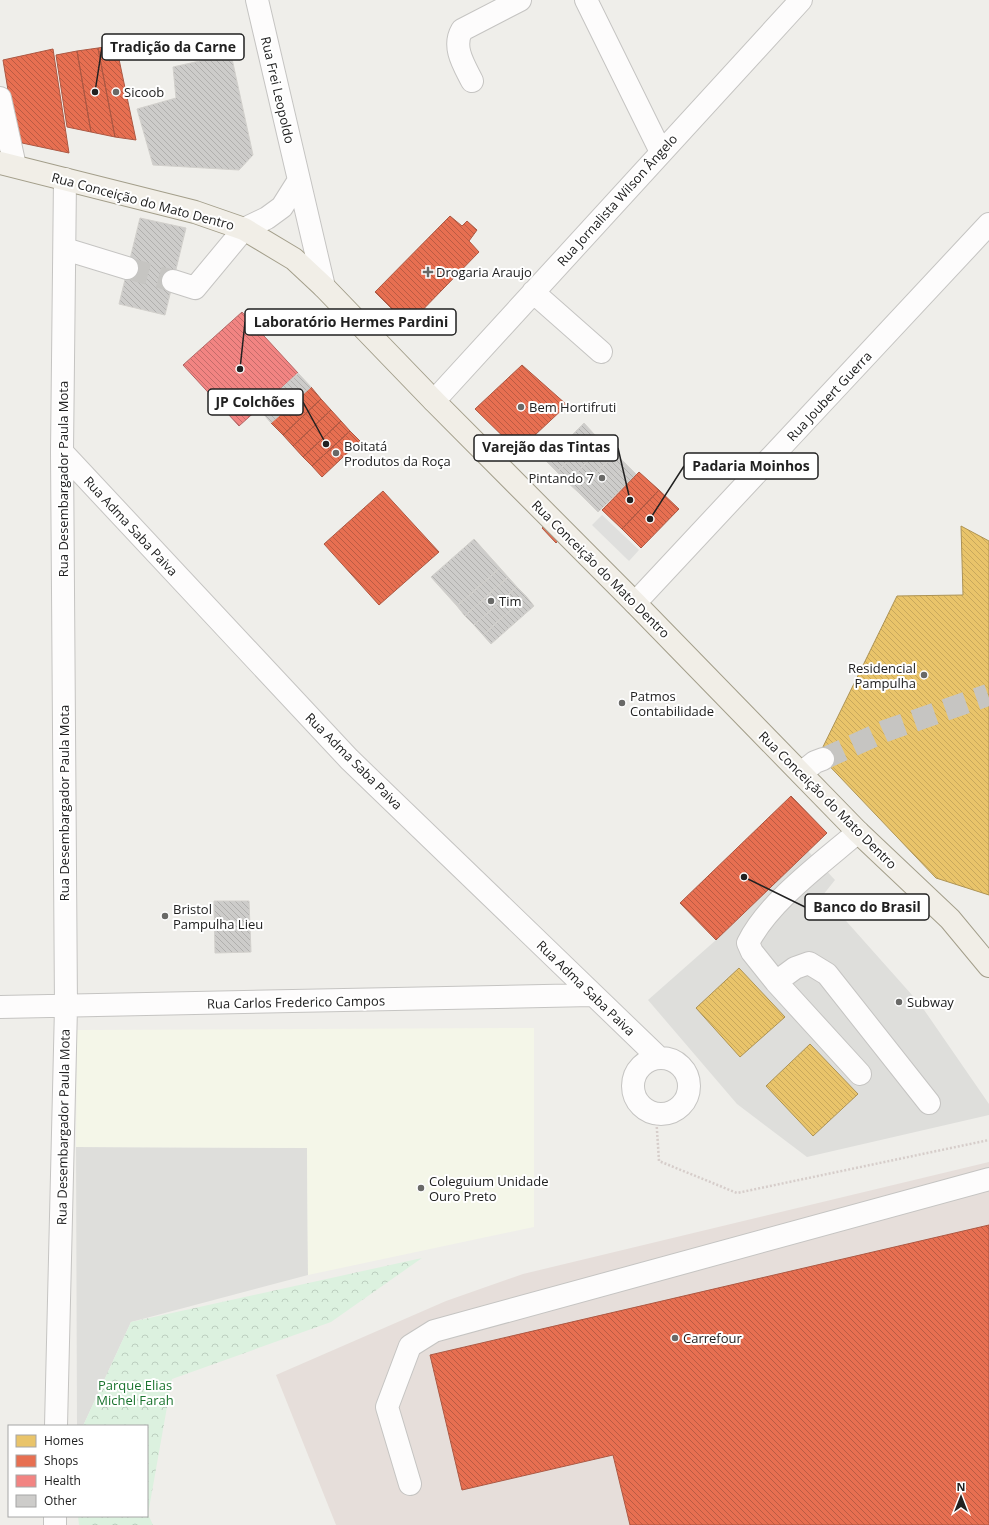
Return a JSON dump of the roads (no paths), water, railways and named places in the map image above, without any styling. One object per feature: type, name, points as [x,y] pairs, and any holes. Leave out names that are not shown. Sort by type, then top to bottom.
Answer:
[{"type":"main road","name":"Rua Conceição do Mato Dentro","points":[[8,165],[195,212],[244,229],[294,259],[324,287],[434,401],[635,603],[858,832],[950,919],[989,966]]},
{"type":"street","name":"Rua Frei Leopoldo","points":[[257,0],[324,287]]},
{"type":"street","points":[[472,81],[458,49],[459,36],[462,30],[520,0]]},
{"type":"street","points":[[586,0],[661,152]]},
{"type":"street","name":"Rua Jornalista Wilson Ângelo","points":[[434,401],[801,0]]},
{"type":"street","points":[[0,98],[8,165]]},
{"type":"street","name":"Rua Desembargador Paula Mota","points":[[56,1425],[66,1007],[62,452],[65,179]]},
{"type":"street","points":[[173,281],[195,288],[244,229],[267,218],[282,207],[299,180]]},
{"type":"street","name":"Rua Joubert Guerra","points":[[635,603],[989,224]]},
{"type":"street","points":[[65,249],[128,268]]},
{"type":"street","points":[[533,292],[601,352]]},
{"type":"street","name":"Rua Adma Saba Paiva","points":[[62,452],[349,759],[659,1058],[669,1059],[678,1063],[685,1069],[689,1078],[690,1088],[688,1097],[683,1105],[675,1112],[666,1114],[648,1112],[635,1098],[633,1080],[637,1072],[650,1060],[659,1058]]},
{"type":"street","points":[[801,773],[815,762],[823,759]]},
{"type":"street","points":[[858,832],[793,887],[755,930],[748,943],[752,952],[776,982],[860,1074]]},
{"type":"street","points":[[776,982],[795,968],[809,963],[827,974],[928,1103]]},
{"type":"street","name":"Rua Carlos Frederico Campos","points":[[0,1007],[66,1007],[592,995]]},
{"type":"street","points":[[410,1484],[387,1407],[410,1346],[434,1331],[989,1179]]},
{"type":"tunnel","points":[[127,268],[173,281]]},
{"type":"tunnel","points":[[823,759],[885,731],[988,695]]},
{"type":"place","name":"Tradição da Carne","points":[[95,92]]},
{"type":"place","name":"Sicoob","points":[[116,92]]},
{"type":"place","name":"Drogaria Araujo","points":[[428,272]]},
{"type":"place","name":"Laboratório Hermes Pardini","points":[[240,369]]},
{"type":"place","name":"Bem Hortifruti","points":[[521,407]]},
{"type":"place","name":"JP Colchões","points":[[326,444]]},
{"type":"place","name":"Boitatá Produtos da Roça","points":[[336,453]]},
{"type":"place","name":"Pintando 7","points":[[602,478]]},
{"type":"place","name":"Varejão das Tintas","points":[[630,500]]},
{"type":"place","name":"Padaria Moinhos","points":[[650,519]]},
{"type":"place","name":"Tim","points":[[491,601]]},
{"type":"place","name":"Residencial Pampulha","points":[[924,675]]},
{"type":"place","name":"Patmos Contabilidade","points":[[622,703]]},
{"type":"place","name":"Banco do Brasil","points":[[744,877]]},
{"type":"place","name":"Bristol Pampulha Lieu","points":[[165,916]]},
{"type":"place","name":"Subway","points":[[899,1002]]},
{"type":"place","name":"Coleguium Unidade Ouro Preto","points":[[421,1188]]},
{"type":"place","name":"Carrefour","points":[[675,1338]]},
{"type":"park label","name":"Parque Elias Michel Farah","points":[[135,1392]]}]
